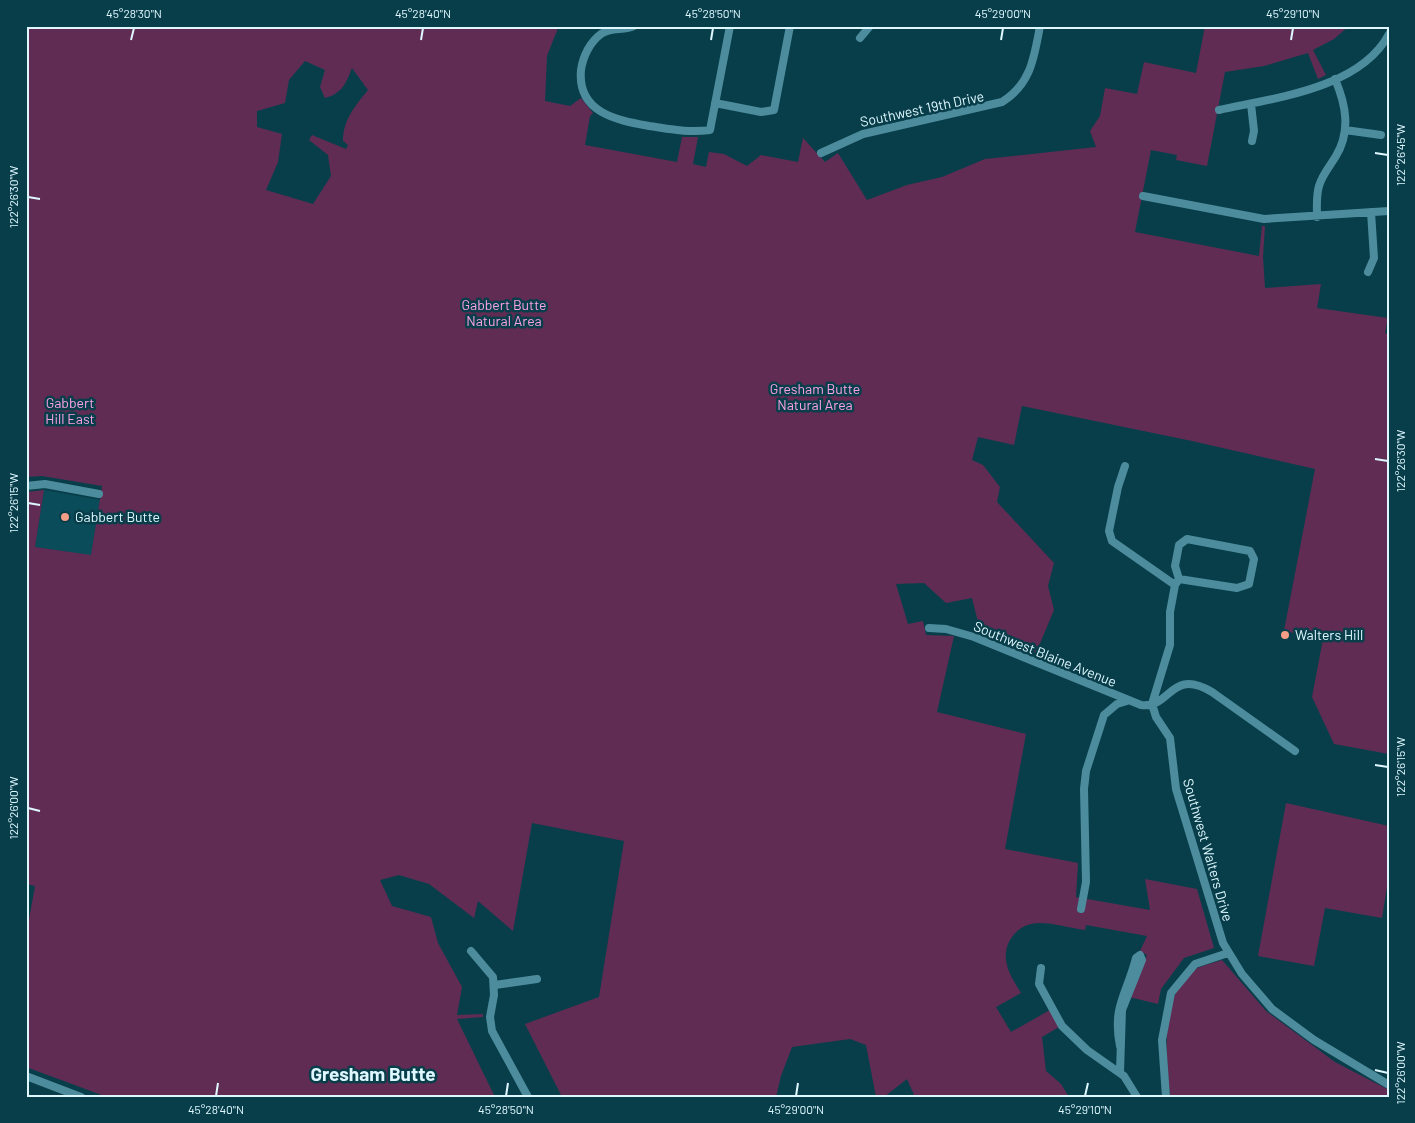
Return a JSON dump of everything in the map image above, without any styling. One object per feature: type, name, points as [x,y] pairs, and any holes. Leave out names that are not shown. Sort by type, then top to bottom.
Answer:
[{"type":"street","points":[[715,103],[761,112],[774,110],[790,26]]},
{"type":"street","points":[[860,38],[870,26]]},
{"type":"street","name":"Southwest 19th Drive","points":[[821,153],[863,134],[988,107],[1002,102],[1017,92],[1030,74],[1040,26]]},
{"type":"street","points":[[633,27],[602,33],[587,52],[582,65],[581,79],[590,102],[607,116],[622,121],[685,132],[710,130],[728,27]]},
{"type":"street","points":[[1219,110],[1291,96],[1335,79],[1375,54],[1389,34]]},
{"type":"street","points":[[1317,217],[1317,197],[1320,180],[1339,150],[1345,130],[1344,102],[1335,79]]},
{"type":"street","points":[[1251,104],[1254,131],[1252,141]]},
{"type":"street","points":[[1345,130],[1381,135]]},
{"type":"street","points":[[1143,196],[1256,218],[1317,217],[1389,211]]},
{"type":"street","points":[[1368,272],[1374,258],[1371,212]]},
{"type":"street","points":[[1125,466],[1118,487],[1109,531],[1112,541],[1177,582],[1243,588],[1250,580],[1254,559],[1250,551],[1245,549],[1187,539],[1179,545],[1175,566],[1177,582],[1170,612],[1170,645],[1152,704]]},
{"type":"street","points":[[26,486],[45,484],[99,494]]},
{"type":"street","name":"Southwest Blaine Avenue","points":[[929,628],[946,629],[974,637],[1127,701],[1144,705],[1152,704]]},
{"type":"street","points":[[1152,704],[1184,684],[1198,684],[1295,751]]},
{"type":"street","points":[[1081,909],[1086,882],[1084,789],[1086,771],[1104,715],[1117,704],[1127,701]]},
{"type":"street","name":"Southwest Walters Drive","points":[[1152,704],[1154,713],[1170,738],[1176,789],[1217,927],[1228,953],[1253,989],[1284,1019],[1362,1071],[1389,1085]]},
{"type":"street","points":[[471,951],[489,971],[495,984],[490,1010],[492,1031],[528,1097]]},
{"type":"street","points":[[1166,1097],[1162,1040],[1171,993],[1191,967],[1228,953]]},
{"type":"street","points":[[1120,1046],[1117,1026],[1119,1007],[1136,958],[1140,955],[1142,960],[1122,1010],[1120,1072]]},
{"type":"street","points":[[1041,968],[1039,984],[1062,1026],[1087,1050],[1120,1072],[1128,1080],[1137,1097]]},
{"type":"street","points":[[495,984],[537,979]]},
{"type":"street","points":[[26,1076],[81,1097]]},
{"type":"shaded area","points":[[44,490],[100,500],[91,556],[35,547]]},
{"type":"green space","points":[[26,26],[552,26],[558,28],[547,56],[545,101],[570,106],[581,98],[593,113],[590,116],[585,145],[677,162],[682,137],[698,137],[693,164],[706,167],[709,152],[724,154],[747,166],[761,155],[798,162],[803,138],[825,162],[838,153],[867,200],[907,185],[942,177],[985,159],[1096,147],[1090,131],[1100,116],[1105,88],[1137,94],[1144,62],[1196,73],[1205,26],[1349,26],[1334,39],[1313,50],[1326,75],[1318,79],[1308,53],[1264,66],[1225,72],[1207,166],[1176,160],[1177,155],[1151,150],[1135,232],[1259,256],[1262,226],[1265,226],[1263,257],[1265,288],[1321,284],[1317,308],[1388,318],[1385,333],[1389,334],[1389,754],[1334,744],[1312,697],[1323,639],[1284,631],[1315,469],[1192,441],[1022,406],[1014,445],[978,437],[972,460],[983,465],[1000,487],[997,502],[1054,563],[1048,586],[1054,610],[1036,653],[980,630],[972,598],[946,603],[924,583],[896,584],[908,624],[923,621],[926,635],[954,636],[937,712],[1026,734],[1005,849],[1078,863],[1076,897],[1150,910],[1145,879],[1197,889],[1214,948],[1184,958],[1161,989],[1158,1004],[1129,997],[1147,955],[1140,951],[1147,936],[1086,925],[1085,930],[1039,923],[1024,927],[1012,936],[1006,950],[1007,965],[1021,993],[996,1007],[1011,1032],[1050,1010],[1059,1027],[1042,1037],[1046,1071],[1061,1084],[1069,1097],[915,1097],[907,1079],[884,1097],[876,1097],[866,1045],[850,1039],[792,1047],[781,1076],[776,1097],[562,1097],[525,1024],[599,997],[624,841],[532,823],[513,931],[478,901],[474,918],[429,884],[399,875],[380,880],[392,906],[431,917],[438,943],[462,987],[457,1015],[483,1014],[483,1017],[457,1019],[495,1097],[107,1097],[26,1067],[26,936],[35,886],[26,884],[26,492],[44,490],[35,547],[91,555],[102,486],[42,476],[26,477]],"holes":[[[305,61],[325,70],[320,87],[325,98],[340,90],[346,83],[352,68],[368,90],[347,120],[343,141],[348,145],[346,149],[312,135],[309,140],[328,155],[331,176],[313,204],[266,190],[278,162],[282,134],[257,127],[257,111],[285,103],[289,80]]]},
{"type":"green space","points":[[1286,803],[1389,826],[1389,890],[1387,887],[1382,918],[1325,908],[1314,966],[1258,956]]},
{"type":"green space","points":[[1222,960],[1266,1011],[1335,1062],[1389,1090],[1389,1097],[1170,1097],[1167,1065],[1167,1030],[1174,997],[1182,983],[1193,971]]},
{"type":"place","name":"Gabbert Butte","points":[[65,517]]},
{"type":"place","name":"Walters Hill","points":[[1285,635]]},
{"type":"district","name":"Gresham Butte","points":[[373,1074]]},
{"type":"park label","name":"Gabbert Butte Natural Area","points":[[504,314]]},
{"type":"park label","name":"Gresham Butte Natural Area","points":[[815,398]]},
{"type":"park label","name":"Gabbert Hill East","points":[[70,412]]}]
